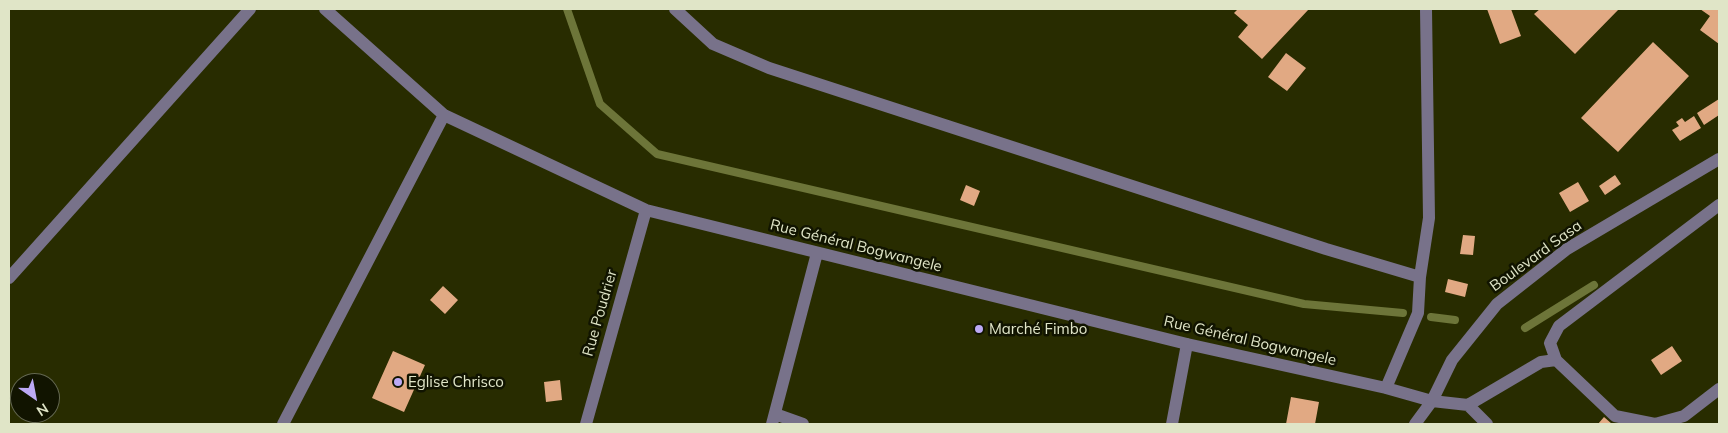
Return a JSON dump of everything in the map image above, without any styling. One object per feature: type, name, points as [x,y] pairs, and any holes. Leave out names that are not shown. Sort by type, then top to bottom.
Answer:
[{"type":"street","points":[[9,278],[250,9]]},
{"type":"street","name":"Rue Général Bogwangele","points":[[325,9],[444,115],[646,210],[1187,344],[1386,388],[1432,401],[1468,404]]},
{"type":"street","points":[[675,9],[713,44],[769,68],[1316,246],[1420,277]]},
{"type":"street","points":[[1386,388],[1418,313],[1420,277],[1429,218],[1426,9]]},
{"type":"street","points":[[283,424],[444,115]]},
{"type":"street","name":"Boulevard Sasa","points":[[1414,424],[1432,401],[1452,360],[1497,304],[1567,250],[1719,159]]},
{"type":"street","points":[[1719,205],[1559,326],[1550,343],[1556,360],[1615,416],[1655,424],[1687,420],[1719,390]]},
{"type":"street","name":"Rue Poudrier","points":[[586,424],[646,210]]},
{"type":"street","points":[[803,424],[774,419],[817,253]]},
{"type":"street","points":[[1172,424],[1187,344]]},
{"type":"street","points":[[1487,424],[1468,404],[1541,362],[1556,360]]},
{"type":"building","points":[[1238,9],[1309,9],[1262,59],[1238,37],[1248,25],[1234,13]]},
{"type":"building","points":[[1487,9],[1511,9],[1521,36],[1500,44]]},
{"type":"building","points":[[1540,9],[1619,9],[1575,54],[1534,14]]},
{"type":"building","points":[[1700,9],[1719,9],[1719,44],[1700,30],[1710,16]]},
{"type":"building","points":[[1653,42],[1689,76],[1618,152],[1581,118]]},
{"type":"building","points":[[1286,53],[1306,68],[1287,91],[1268,77]]},
{"type":"building","points":[[1719,99],[1719,115],[1704,125],[1697,113]]},
{"type":"building","points":[[1694,116],[1701,128],[1680,141],[1672,130],[1679,126],[1676,122],[1682,118],[1685,122]]},
{"type":"building","points":[[1615,175],[1621,184],[1605,195],[1599,186]]},
{"type":"building","points":[[1578,182],[1589,201],[1570,212],[1559,193]]},
{"type":"building","points":[[966,185],[980,191],[974,206],[960,200]]},
{"type":"building","points":[[1463,235],[1475,236],[1473,255],[1460,254]]},
{"type":"building","points":[[1448,279],[1468,284],[1465,297],[1445,292]]},
{"type":"building","points":[[443,286],[458,300],[445,314],[430,300]]},
{"type":"building","points":[[1672,346],[1682,361],[1661,375],[1651,360]]},
{"type":"building","name":"Eglise Chrisco","points":[[393,351],[425,365],[404,412],[372,398]]},
{"type":"building","points":[[560,380],[562,400],[546,402],[544,382]]},
{"type":"building","points":[[1291,397],[1319,402],[1315,424],[1286,424]]},
{"type":"building","points":[[1604,417],[1612,424],[1598,424]]},
{"type":"waterway","points":[[567,9],[600,104],[657,154],[1304,304],[1403,313]]},
{"type":"waterway","points":[[1525,328],[1594,285]]},
{"type":"waterway","points":[[1431,317],[1455,320]]},
{"type":"place","name":"Marché Fimbo","points":[[979,329]]},
{"type":"place","name":"Eglise Chrisco","points":[[398,382]]}]
